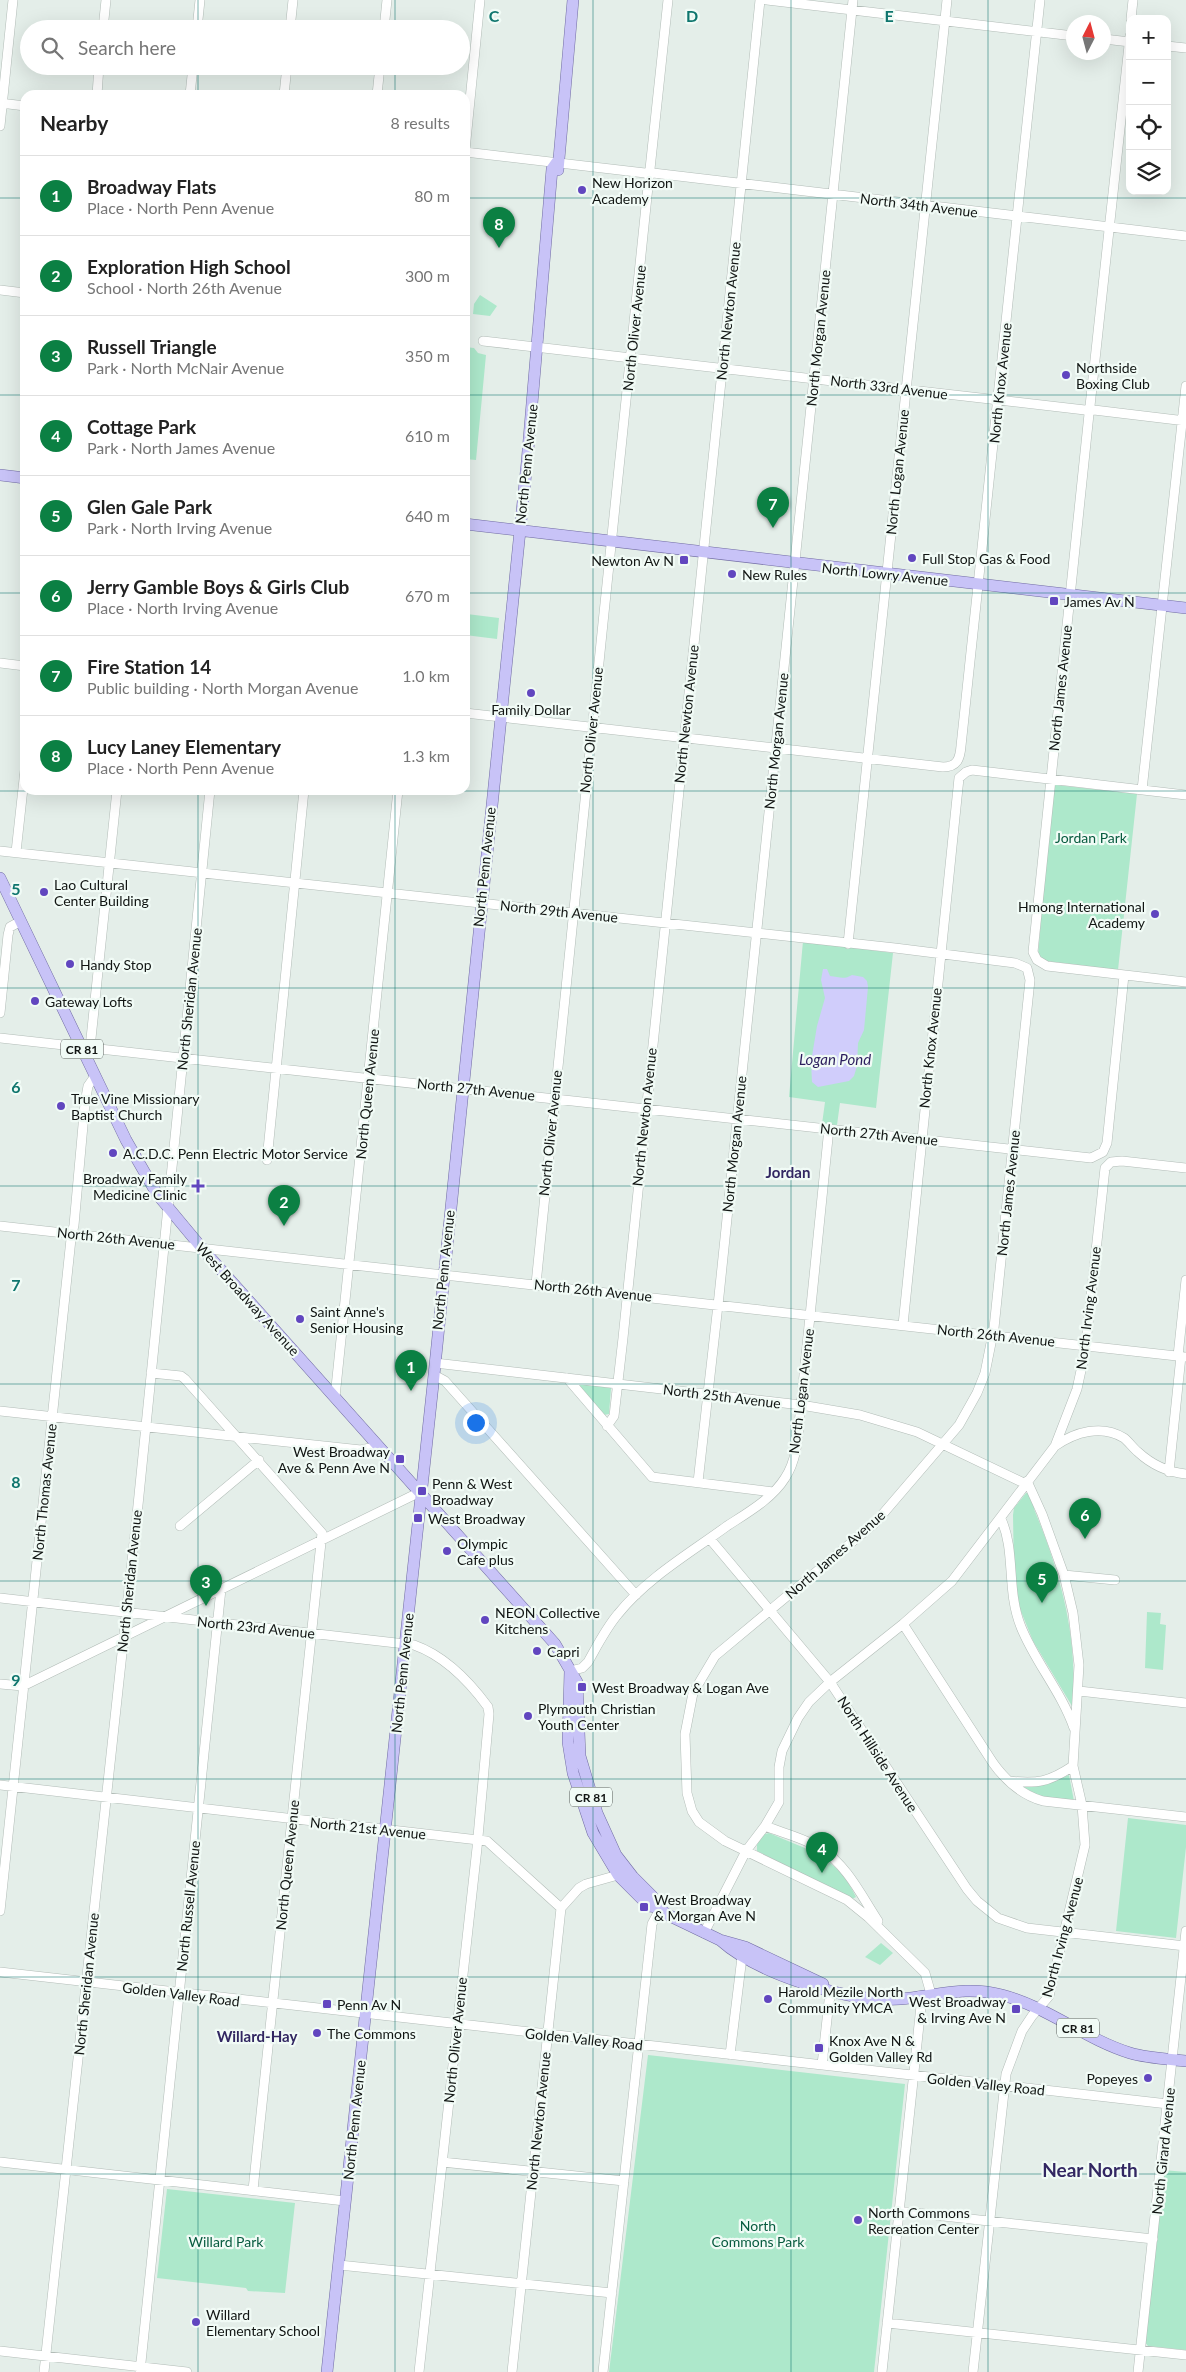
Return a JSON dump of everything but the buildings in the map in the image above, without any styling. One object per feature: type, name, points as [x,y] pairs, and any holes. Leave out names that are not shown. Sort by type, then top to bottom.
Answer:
[{"type":"main road","name":"North Penn Avenue","points":[[328,2372],[420,1492],[434,1375],[499,717],[520,530],[537,346],[540,341],[574,0]]},
{"type":"main road","points":[[0,475],[20,477]]},
{"type":"main road","name":"North Lowry Avenue","points":[[470,525],[794,564],[1186,608]]},
{"type":"main road","name":"West Broadway Avenue","points":[[0,878],[86,1047],[95,1076],[142,1170],[167,1206],[555,1644],[577,1682],[580,1756],[591,1800],[616,1855],[633,1877],[652,1896],[659,1908]]},
{"type":"main road","name":"West Broadway Avenue","points":[[570,1671],[568,1742],[573,1774],[593,1834],[618,1875],[649,1906],[659,1908],[720,1940],[745,1947],[833,1990]]},
{"type":"main road","name":"West Broadway Avenue","points":[[720,1940],[742,1957],[801,1984],[880,1998],[919,1996],[961,1989],[984,1991],[1002,1995],[1038,2008],[1116,2048],[1131,2053],[1186,2061]]},
{"type":"street","points":[[0,126],[13,0]]},
{"type":"street","points":[[104,20],[106,0]]},
{"type":"street","points":[[198,20],[200,0]]},
{"type":"street","points":[[291,20],[293,0]]},
{"type":"street","points":[[385,20],[387,0]]},
{"type":"street","points":[[470,101],[480,0]]},
{"type":"street","name":"North Oliver Avenue","points":[[536,1284],[591,727],[668,0]]},
{"type":"street","name":"North Newton Avenue","points":[[607,1426],[614,1416],[618,1384],[760,0]]},
{"type":"street","points":[[767,0],[1066,35]]},
{"type":"street","name":"North Morgan Avenue","points":[[698,1482],[853,0]]},
{"type":"street","name":"North Logan Avenue","points":[[848,944],[947,0]]},
{"type":"street","name":"North Knox Avenue","points":[[868,758],[943,768],[955,764],[959,759],[1040,0]]},
{"type":"street","points":[[1131,15],[1133,0]]},
{"type":"street","points":[[1111,40],[1126,42]]},
{"type":"street","points":[[1171,46],[1186,48]]},
{"type":"street","name":"North James Avenue","points":[[1124,975],[1053,967],[1037,960],[1034,946],[1050,779],[1127,60]]},
{"type":"street","points":[[98,90],[99,75]]},
{"type":"street","points":[[191,90],[192,75]]},
{"type":"street","points":[[284,90],[285,75]]},
{"type":"street","points":[[378,90],[379,75]]},
{"type":"street","points":[[1,103],[20,105]]},
{"type":"street","name":"North 34th Avenue","points":[[470,152],[1186,236]]},
{"type":"street","points":[[0,290],[20,292]]},
{"type":"street","name":"North 33rd Avenue","points":[[483,341],[1184,421]]},
{"type":"street","points":[[1142,790],[1184,421],[1186,386]]},
{"type":"street","points":[[0,663],[20,665]]},
{"type":"street","points":[[470,714],[868,758]]},
{"type":"street","name":"North Knox Avenue","points":[[903,1325],[920,1138],[957,783],[962,774],[972,770],[1050,779]]},
{"type":"street","points":[[1050,779],[1186,795]]},
{"type":"street","points":[[16,852],[22,795]]},
{"type":"street","points":[[86,1047],[116,795]]},
{"type":"street","name":"North Sheridan Avenue","points":[[44,2372],[126,1612],[210,795]]},
{"type":"street","points":[[267,1160],[303,795]]},
{"type":"street","name":"North Queen Avenue","points":[[335,1397],[398,795]]},
{"type":"street","name":"North 29th Avenue","points":[[0,851],[664,922],[1015,963],[1027,968]]},
{"type":"street","points":[[0,1013],[8,935],[10,927],[21,921]]},
{"type":"street","name":"North James Avenue","points":[[931,1994],[925,1973],[888,1936],[847,1900],[706,1829],[692,1811],[686,1787],[685,1734],[692,1693],[707,1667],[723,1648],[875,1523],[959,1425],[977,1393],[985,1373],[993,1335],[1030,980],[1027,968]]},
{"type":"street","points":[[1124,975],[1186,982]]},
{"type":"street","name":"North 27th Avenue","points":[[0,1038],[1095,1157],[1101,1154],[1107,1142],[1124,975]]},
{"type":"street","name":"North Thomas Avenue","points":[[0,1911],[85,1104],[88,1086],[95,1076]]},
{"type":"street","name":"North Logan Avenue","points":[[570,1671],[582,1668],[588,1662],[618,1614],[636,1595],[773,1492],[785,1478],[794,1458],[802,1405],[829,1128]]},
{"type":"street","name":"North Irving Avenue","points":[[973,2372],[1004,2086],[1015,2046],[1038,2008],[1049,1996],[1085,1845],[1082,1805],[1073,1766],[1079,1691],[1077,1639],[1064,1575],[1042,1514],[1027,1483],[1055,1446],[1078,1389],[1086,1345],[1103,1176],[1108,1164],[1122,1161],[1186,1168]]},
{"type":"street","name":"North 26th Avenue","points":[[0,1226],[164,1242],[1182,1356]]},
{"type":"street","points":[[1169,1472],[1182,1356],[1186,1280]]},
{"type":"street","name":"North 25th Avenue","points":[[435,1363],[802,1405],[879,1420],[944,1444],[1027,1483]]},
{"type":"street","points":[[151,1373],[181,1376],[185,1379],[320,1529],[322,1539]]},
{"type":"street","points":[[434,1375],[444,1381],[636,1595]]},
{"type":"street","points":[[567,1378],[652,1477],[773,1492]]},
{"type":"street","points":[[0,1411],[361,1450],[379,1446]]},
{"type":"street","points":[[1055,1446],[1084,1432],[1105,1432],[1126,1439],[1151,1463],[1169,1472],[1186,1474]]},
{"type":"street","points":[[180,1526],[258,1460]]},
{"type":"street","points":[[704,1932],[746,1850],[765,1826],[779,1802],[779,1767],[790,1731],[810,1702],[830,1682],[903,1624],[952,1581],[1027,1483]]},
{"type":"street","points":[[0,1684],[23,1686],[420,1492]]},
{"type":"street","name":"North Irving Avenue","points":[[1001,1519],[1008,1534],[1010,1584],[1021,1626],[1062,1698],[1075,1730]]},
{"type":"street","name":"North Queen Avenue","points":[[253,2190],[322,1539]]},
{"type":"street","name":"North Hillside Avenue","points":[[710,1539],[830,1682],[957,1875],[977,1901],[1007,1922],[1027,1928],[1064,1933]]},
{"type":"street","points":[[1064,1575],[1115,1580]]},
{"type":"street","name":"North Russell Avenue","points":[[140,2370],[221,1589]]},
{"type":"street","name":"North 23rd Avenue","points":[[0,1598],[420,1647],[444,1660],[458,1672],[488,1707]]},
{"type":"street","points":[[903,1624],[993,1763],[1022,1794],[1034,1799],[1186,1817]]},
{"type":"street","points":[[1079,1691],[1186,1703]]},
{"type":"street","name":"North Oliver Avenue","points":[[419,2372],[478,1840],[489,1714],[488,1707]]},
{"type":"street","points":[[1009,1782],[1043,1782],[1056,1777],[1073,1766]]},
{"type":"street","name":"North 21st Avenue","points":[[0,1785],[487,1841],[561,1908]]},
{"type":"street","name":"North James Avenue","points":[[765,1826],[815,1845],[833,1858],[853,1881],[888,1936]]},
{"type":"street","points":[[561,1908],[578,1888],[618,1875]]},
{"type":"street","name":"North Newton Avenue","points":[[512,2372],[561,1908]]},
{"type":"street","points":[[603,2372],[652,1924],[659,1908]]},
{"type":"street","name":"North Girard Avenue","points":[[1138,2372],[1186,1931]]},
{"type":"street","points":[[1064,1933],[1184,1946]]},
{"type":"street","points":[[730,2055],[742,1957]]},
{"type":"street","name":"Golden Valley Road","points":[[0,1972],[272,2005],[1168,2104]]},
{"type":"street","points":[[822,2065],[829,2002],[833,1990]]},
{"type":"street","points":[[882,2372],[921,2006],[919,1996]]},
{"type":"street","points":[[0,2162],[345,2201]]},
{"type":"street","points":[[442,2162],[624,2182]]},
{"type":"street","points":[[898,2211],[1153,2239]]},
{"type":"street","points":[[339,2265],[612,2293]]},
{"type":"street","points":[[887,2323],[1186,2355]]},
{"type":"street","points":[[0,2351],[140,2370],[187,2372]]},
{"type":"green space","points":[[480,295],[497,306],[490,316],[473,314],[474,304]]},
{"type":"green space","points":[[470,348],[474,348],[478,353],[486,355],[476,460],[470,459]]},
{"type":"green space","points":[[470,614],[499,618],[497,639],[470,636]]},
{"type":"green space","name":"Jordan Park","points":[[1056,785],[1137,794],[1118,970],[1046,961],[1038,956],[1052,788]]},
{"type":"green space","points":[[803,941],[893,953],[876,1108],[840,1103],[837,1125],[822,1124],[825,1102],[789,1097]]},
{"type":"green space","points":[[581,1384],[611,1388],[609,1414],[604,1415],[579,1387]]},
{"type":"green space","points":[[1026,1493],[1030,1493],[1034,1499],[1034,1509],[1052,1557],[1065,1606],[1073,1655],[1072,1706],[1033,1641],[1020,1609],[1014,1573],[1013,1515],[1014,1508]]},
{"type":"green space","points":[[1147,1612],[1161,1613],[1160,1624],[1166,1625],[1163,1670],[1145,1668]]},
{"type":"green space","points":[[1069,1775],[1074,1801],[1040,1796],[1023,1787],[1046,1784]]},
{"type":"green space","points":[[1128,1818],[1186,1825],[1186,1847],[1176,1938],[1116,1931]]},
{"type":"green space","points":[[769,1833],[809,1850],[830,1863],[840,1872],[856,1897],[852,1899],[757,1851],[757,1845],[762,1835]]},
{"type":"green space","points":[[881,1943],[893,1953],[880,1965],[865,1957]]},
{"type":"green space","name":"North Commons Park","points":[[648,2055],[905,2084],[874,2372],[609,2372]]},
{"type":"green space","points":[[1163,2170],[1186,2172],[1186,2350],[1148,2346],[1144,2341]]},
{"type":"green space","name":"Willard Park","points":[[167,2189],[295,2203],[285,2293],[248,2291],[246,2288],[157,2278]]},
{"type":"water","name":"Logan Pond","points":[[823,969],[827,969],[830,976],[844,978],[852,975],[863,977],[867,981],[868,987],[864,1030],[858,1043],[857,1066],[854,1076],[849,1081],[818,1087],[812,1082],[811,1062],[817,1026],[825,998],[821,980]]},
{"type":"place","name":"New Horizon Academy","points":[[582,190]]},
{"type":"place","name":"Lucy Laney Elementary","points":[[499,248]]},
{"type":"place","name":"Northside Boxing Club","points":[[1066,375]]},
{"type":"place","name":"Fire Station 14","points":[[773,528]]},
{"type":"place","name":"Full Stop Gas & Food","points":[[912,558]]},
{"type":"place","name":"Newton Av N","points":[[684,560]]},
{"type":"place","name":"New Rules","points":[[732,574]]},
{"type":"place","name":"James Av N","points":[[1054,601]]},
{"type":"place","name":"Family Dollar","points":[[531,693]]},
{"type":"place","name":"Lao Cultural Center Building","points":[[44,892]]},
{"type":"place","name":"Hmong International Academy","points":[[1155,914]]},
{"type":"place","name":"Handy Stop","points":[[70,964]]},
{"type":"place","name":"Gateway Lofts","points":[[35,1001]]},
{"type":"place","name":"True Vine Missionary Baptist Church","points":[[61,1106]]},
{"type":"place","name":"A.C.D.C. Penn Electric Motor Service","points":[[113,1153]]},
{"type":"place","name":"Broadway Family Medicine Clinic","points":[[198,1186]]},
{"type":"place","name":"Exploration High School","points":[[284,1226]]},
{"type":"place","name":"Saint Anne's Senior Housing","points":[[300,1319]]},
{"type":"place","name":"Broadway Flats","points":[[411,1391]]},
{"type":"place","name":"West Broadway Ave & Penn Ave N","points":[[400,1459]]},
{"type":"place","name":"Penn & West Broadway","points":[[422,1491]]},
{"type":"place","name":"West Broadway","points":[[418,1518]]},
{"type":"place","name":"Jerry Gamble Boys & Girls Club","points":[[1085,1539]]},
{"type":"place","name":"Olympic Cafe plus","points":[[447,1551]]},
{"type":"place","name":"Glen Gale Park","points":[[1042,1603]]},
{"type":"place","name":"Russell Triangle","points":[[206,1606]]},
{"type":"place","name":"NEON Collective Kitchens","points":[[485,1620]]},
{"type":"place","name":"Capri","points":[[537,1651]]},
{"type":"place","name":"West Broadway & Logan Ave","points":[[582,1687]]},
{"type":"place","name":"Plymouth Christian Youth Center","points":[[528,1716]]},
{"type":"place","name":"Cottage Park","points":[[822,1873]]},
{"type":"place","name":"West Broadway & Morgan Ave N","points":[[644,1907]]},
{"type":"place","name":"Harold Mezile North Community YMCA","points":[[768,1999]]},
{"type":"place","name":"Penn Av N","points":[[327,2004]]},
{"type":"place","name":"West Broadway & Irving Ave N","points":[[1016,2009]]},
{"type":"place","name":"The Commons","points":[[317,2033]]},
{"type":"place","name":"Knox Ave N & Golden Valley Rd","points":[[819,2048]]},
{"type":"place","name":"Popeyes","points":[[1148,2078]]},
{"type":"place","name":"North Commons Recreation Center","points":[[858,2220]]},
{"type":"place","name":"Willard Elementary School","points":[[196,2322]]},
{"type":"district","name":"Jordan","points":[[788,1172]]},
{"type":"district","name":"Willard-Hay","points":[[257,2036]]},
{"type":"district","name":"Near North","points":[[1090,2169]]}]
